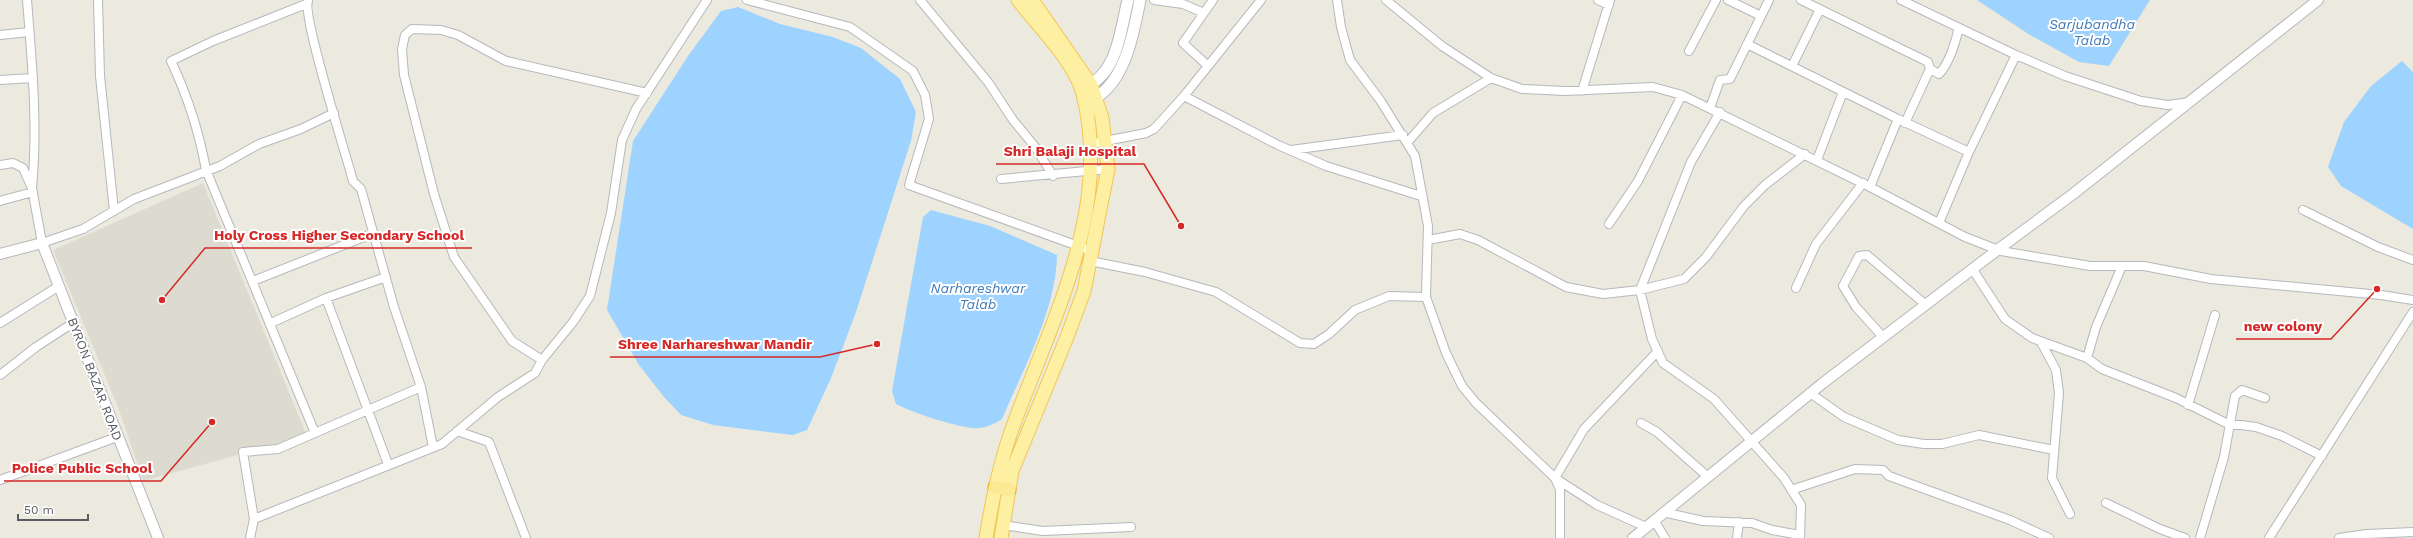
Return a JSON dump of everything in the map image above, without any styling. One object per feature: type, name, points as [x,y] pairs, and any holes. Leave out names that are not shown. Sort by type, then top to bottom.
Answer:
[{"type":"highway","points":[[995,487],[1009,490]]},
{"type":"main road","points":[[1001,538],[1012,471],[1070,331],[1084,291],[1108,169],[1105,142],[1097,99],[1018,0]]},
{"type":"main road","points":[[986,538],[995,487],[1012,429],[1066,290],[1090,189],[1090,144],[1084,104],[1086,87],[1032,0]]},
{"type":"main road","points":[[1086,87],[1111,63],[1128,0]]},
{"type":"main road","points":[[1084,104],[1097,99],[1111,85],[1122,65],[1140,0]]},
{"type":"street","points":[[27,0],[33,78],[35,161],[33,190],[42,243]]},
{"type":"street","points":[[98,0],[100,76],[114,211]]},
{"type":"street","points":[[254,519],[388,464],[442,444],[498,397],[535,373],[542,360],[573,322],[590,296],[611,213],[622,140],[636,109],[707,0]]},
{"type":"street","points":[[747,0],[850,27],[913,71],[925,96],[929,119],[909,186],[1077,246],[1091,256],[1216,292],[1300,343],[1314,344],[1329,334],[1355,310],[1389,296],[1426,297]]},
{"type":"street","points":[[920,0],[988,82],[1053,176]]},
{"type":"street","points":[[1154,0],[1182,4],[1204,13]]},
{"type":"street","points":[[1207,65],[1183,43],[1213,0]]},
{"type":"street","points":[[1090,144],[1146,133],[1154,129],[1184,96],[1207,65],[1261,0]]},
{"type":"street","points":[[1337,0],[1341,27],[1350,60],[1403,135],[1415,156],[1421,196],[1428,226],[1426,297],[1436,329],[1462,386],[1500,427],[1555,478],[1597,505],[1650,523],[1665,538]]},
{"type":"street","points":[[1386,0],[1442,46],[1490,78],[1522,89],[1582,91],[1652,87],[1682,95],[1720,112],[1867,185],[1965,237],[1998,250],[2070,264],[2144,266],[2212,279],[2381,295],[2413,300]]},
{"type":"street","points":[[1582,91],[1610,2],[1598,0]]},
{"type":"street","points":[[1689,51],[1716,0]]},
{"type":"street","points":[[1728,0],[1761,16]]},
{"type":"street","points":[[1710,108],[1720,80],[1730,79],[1769,0]]},
{"type":"street","points":[[1801,0],[1928,62],[1930,69],[1939,74],[1954,45],[1959,28]]},
{"type":"street","points":[[1901,0],[2016,56],[2065,76],[2140,101],[2168,105],[2191,101]]},
{"type":"street","points":[[1633,538],[1810,393],[2074,194],[2318,0]]},
{"type":"street","points":[[315,432],[271,323],[206,170],[200,134],[185,92],[171,61],[213,41],[307,2],[312,35],[353,181],[362,189],[386,277],[421,387],[433,447]]},
{"type":"street","points":[[1792,66],[1820,9]]},
{"type":"street","points":[[542,360],[512,341],[454,257],[434,194],[404,75],[402,49],[405,35],[412,29],[441,30],[458,35],[506,61],[647,93]]},
{"type":"street","points":[[0,35],[29,32]]},
{"type":"street","points":[[1747,44],[1901,121],[1969,152]]},
{"type":"street","points":[[1939,223],[1969,152],[2016,56]]},
{"type":"street","points":[[1796,288],[1816,244],[1867,185],[1930,69]]},
{"type":"street","points":[[0,80],[33,78]]},
{"type":"street","points":[[1407,142],[1433,113],[1490,78]]},
{"type":"street","points":[[1817,160],[1843,92]]},
{"type":"street","points":[[1609,224],[1638,181],[1682,95]]},
{"type":"street","points":[[1184,96],[1290,150],[1326,166],[1421,196]]},
{"type":"street","points":[[1663,512],[1703,521],[1739,522],[1800,536],[1801,505],[1784,478],[1714,399],[1663,363],[1645,314],[1640,290],[1691,162],[1720,112]]},
{"type":"street","points":[[0,254],[42,243],[82,229],[134,199],[206,170],[220,166],[259,144],[301,129],[334,113]]},
{"type":"street","points":[[1290,150],[1403,135]]},
{"type":"street","points":[[1428,240],[1460,234],[1478,240],[1566,287],[1603,294],[1640,290],[1684,279],[1706,257],[1744,206],[1765,185],[1805,154]]},
{"type":"street","points":[[0,165],[13,163],[23,168],[33,190]]},
{"type":"street","points":[[1001,179],[1053,176],[1108,169]]},
{"type":"street","points":[[0,201],[33,190]]},
{"type":"street","points":[[2303,210],[2378,247],[2413,260]]},
{"type":"street","points":[[253,281],[374,233]]},
{"type":"street","name":"BYRON BAZAR ROAD","points":[[42,243],[158,538]]},
{"type":"street","points":[[1883,337],[1856,307],[1842,286],[1859,256],[1867,255],[1926,305]]},
{"type":"street","points":[[2087,358],[2096,326],[2122,266]]},
{"type":"street","points":[[1973,270],[2005,319],[2042,344],[2087,358],[2102,369],[2231,424],[2256,427],[2282,436],[2322,456]]},
{"type":"street","points":[[271,323],[326,298],[386,277]]},
{"type":"street","points":[[0,323],[59,286]]},
{"type":"street","points":[[326,298],[388,464]]},
{"type":"street","points":[[2270,538],[2413,312]]},
{"type":"street","points":[[2188,405],[2215,314]]},
{"type":"street","points":[[0,375],[36,347],[73,323]]},
{"type":"street","points":[[2042,344],[2056,370],[2059,393],[2052,478],[2070,514]]},
{"type":"street","points":[[1555,478],[1584,429],[1658,351]]},
{"type":"street","points":[[250,538],[254,519],[243,452],[278,449],[421,387]]},
{"type":"street","points":[[2200,538],[2224,457],[2235,396],[2242,390],[2265,398]]},
{"type":"street","points":[[1810,393],[1844,417],[1898,440],[1924,444],[1942,444],[1979,435],[2054,450]]},
{"type":"street","points":[[1641,422],[1657,432],[1707,476]]},
{"type":"street","points":[[457,431],[489,442],[526,538]]},
{"type":"street","points":[[0,480],[118,437]]},
{"type":"street","points":[[1791,490],[1855,469],[1883,470],[1889,476],[2010,520],[2050,538]]},
{"type":"street","points":[[1555,478],[1560,489],[1560,538]]},
{"type":"street","points":[[2106,503],[2160,529],[2185,538]]},
{"type":"street","points":[[1737,538],[1739,522]]},
{"type":"street","points":[[1003,525],[1042,531],[1131,527]]},
{"type":"street","points":[[2339,538],[2412,534]]},
{"type":"shaded area","points":[[203,183],[307,436],[143,481],[118,407],[53,250]]},
{"type":"water","name":"Sarjubandha Talab","points":[[1977,0],[2150,0],[2109,66],[2079,62],[2030,35]]},
{"type":"water","points":[[738,7],[780,24],[833,37],[861,48],[900,79],[916,112],[911,141],[855,315],[831,378],[807,430],[793,435],[713,425],[681,415],[664,397],[639,365],[607,310],[633,141],[688,56],[721,11]]},
{"type":"water","points":[[2402,61],[2413,72],[2413,229],[2341,186],[2328,167],[2344,122],[2371,86]]},
{"type":"water","name":"Narhareshwar Talab","points":[[931,210],[990,226],[1057,255],[1051,297],[1037,339],[1002,419],[985,427],[971,428],[961,426],[937,420],[913,411],[896,404],[892,391],[923,217]]},
{"type":"place","name":"Shri Balaji Hospital","points":[[1181,226]]},
{"type":"place","name":"new colony","points":[[2377,289]]},
{"type":"place","name":"Holy Cross Higher Secondary School","points":[[162,300]]},
{"type":"place","name":"Shree Narhareshwar Mandir","points":[[877,344]]},
{"type":"place","name":"Police Public School","points":[[212,422]]}]
